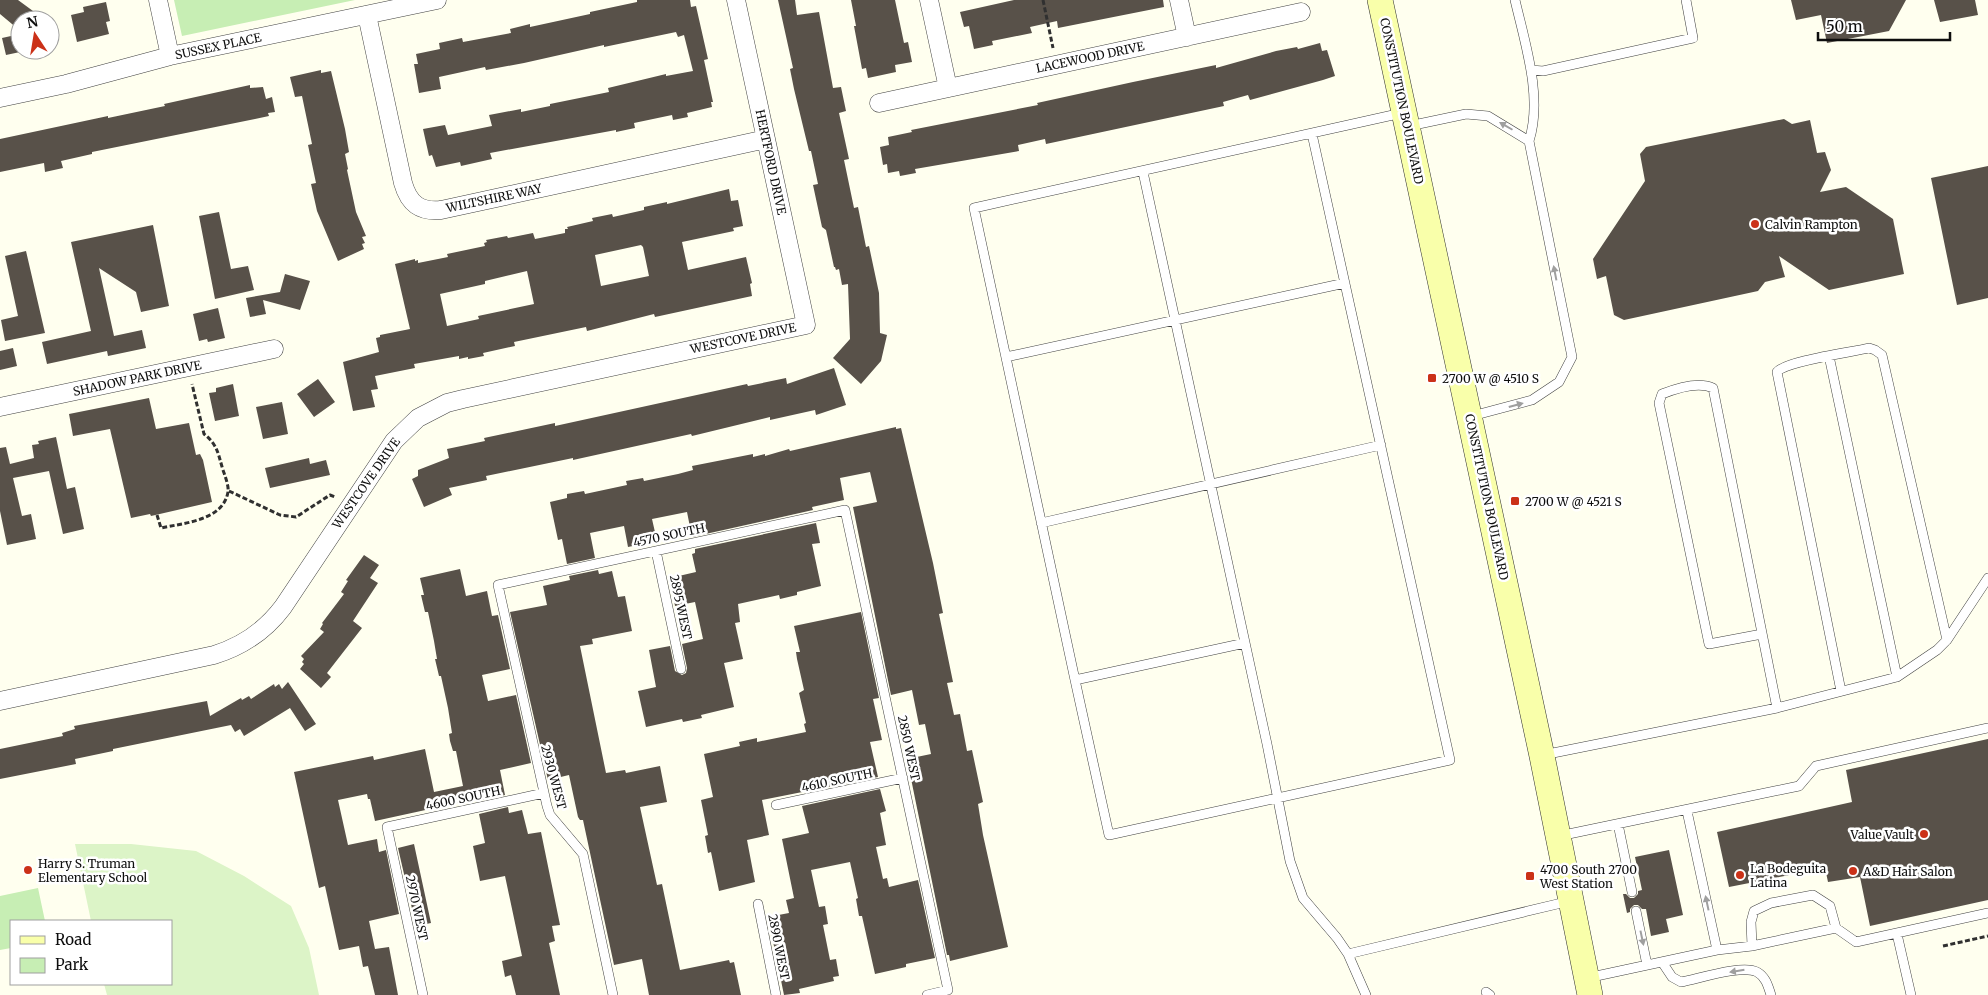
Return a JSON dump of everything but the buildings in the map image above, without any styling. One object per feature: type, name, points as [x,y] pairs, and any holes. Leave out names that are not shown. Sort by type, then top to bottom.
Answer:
[{"type":"main road","name":"CONSTITUTION BOULEVARD","points":[[1380,0],[1559,836],[1589,987]]},
{"type":"street","points":[[158,0],[170,56]]},
{"type":"street","name":"SUSSEX PLACE","points":[[0,98],[66,84],[170,56],[438,0]]},
{"type":"street","name":"HERTFORD DRIVE","points":[[736,0],[806,325]]},
{"type":"street","points":[[930,0],[948,88]]},
{"type":"street","points":[[1179,0],[1187,37]]},
{"type":"street","name":"LACEWOOD DRIVE","points":[[879,103],[1301,12]]},
{"type":"street","name":"WILTSHIRE WAY","points":[[367,15],[403,183],[415,206],[423,210],[442,210],[766,139]]},
{"type":"street","name":"WESTCOVE DRIVE","points":[[0,701],[214,655],[228,651],[253,638],[274,619],[283,607],[384,454],[405,429],[432,410],[447,403],[806,325]]},
{"type":"street","name":"SHADOW PARK DRIVE","points":[[0,407],[274,349]]},
{"type":"lane","points":[[1469,417],[1532,400],[1559,382],[1572,357],[1529,141],[1533,129],[1533,88],[1531,70],[1515,0]]},
{"type":"lane","points":[[1531,70],[1543,71],[1693,38],[1686,0]]},
{"type":"lane","points":[[1312,134],[1450,760],[1108,834],[974,208],[1312,134],[1406,120],[1466,114],[1488,116],[1529,141]]},
{"type":"lane","points":[[1143,172],[1245,642],[1290,861],[1303,898],[1348,954],[1366,995]]},
{"type":"lane","points":[[1006,357],[1345,283]]},
{"type":"lane","points":[[1841,692],[1777,372],[1780,368],[1795,363],[1869,348],[1876,350],[1882,355],[1947,640]]},
{"type":"lane","points":[[1829,356],[1897,677]]},
{"type":"lane","points":[[1762,634],[1709,644],[1659,403],[1662,394],[1672,389],[1697,385],[1708,385],[1713,388],[1777,708]]},
{"type":"lane","points":[[1041,523],[1381,446]]},
{"type":"lane","name":"4570 SOUTH","points":[[498,584],[845,510]]},
{"type":"lane","name":"2850 WEST","points":[[845,510],[948,990],[927,995]]},
{"type":"lane","name":"2895 WEST","points":[[656,551],[681,669]]},
{"type":"lane","points":[[1542,756],[1777,708],[1897,677],[1937,650],[1947,640],[1988,578]]},
{"type":"lane","name":"2930 WEST","points":[[498,584],[550,815],[582,854],[613,995]]},
{"type":"lane","points":[[1075,680],[1245,642]]},
{"type":"lane","points":[[1559,836],[1687,811],[1799,786],[1816,766],[1988,728]]},
{"type":"lane","name":"4610 SOUTH","points":[[776,805],[903,778]]},
{"type":"lane","name":"4600 SOUTH","points":[[387,827],[544,793]]},
{"type":"lane","points":[[1687,811],[1717,950]]},
{"type":"lane","points":[[1618,824],[1632,892]]},
{"type":"lane","name":"2970 WEST","points":[[387,827],[423,995]]},
{"type":"lane","points":[[1752,946],[1751,922],[1754,911],[1771,904],[1813,894],[1830,906],[1836,928],[1856,942],[1988,913]]},
{"type":"lane","points":[[1348,954],[1572,901]]},
{"type":"lane","name":"2890 WEST","points":[[758,904],[776,995]]},
{"type":"lane","points":[[1636,911],[1647,965]]},
{"type":"lane","points":[[1589,987],[1647,965],[1717,950],[1752,946],[1836,928]]},
{"type":"lane","points":[[1897,934],[1911,995]]},
{"type":"lane","points":[[1662,962],[1672,977],[1681,982],[1731,971],[1753,970],[1765,979],[1771,995]]},
{"type":"path","points":[[1043,0],[1053,48]]},
{"type":"path","points":[[157,515],[161,528],[205,519],[213,514],[225,501],[229,491],[215,442],[204,434],[191,378]]},
{"type":"path","points":[[229,491],[280,515],[296,517],[330,495],[335,497]]},
{"type":"path","points":[[1943,946],[1988,936]]},
{"type":"green space","points":[[174,0],[355,0],[182,36]]},
{"type":"green space","points":[[75,844],[131,844],[196,851],[244,876],[291,906],[309,948],[319,995],[107,995],[104,985],[172,985],[172,920],[91,920]]},
{"type":"green space","points":[[38,888],[45,920],[10,920],[10,948],[0,950],[0,896]]},
{"type":"place","name":"Calvin Rampton","points":[[1755,224]]},
{"type":"place","name":"2700 W @ 4510 S","points":[[1432,378]]},
{"type":"place","name":"2700 W @ 4521 S","points":[[1515,501]]},
{"type":"place","name":"Value Vault","points":[[1924,834]]},
{"type":"place","name":"Harry S. Truman Elementary School","points":[[28,870]]},
{"type":"place","name":"A&D Hair Salon","points":[[1853,871]]},
{"type":"place","name":"La Bodeguita Latina","points":[[1740,875]]},
{"type":"place","name":"4700 South 2700 West Station","points":[[1530,876]]}]
